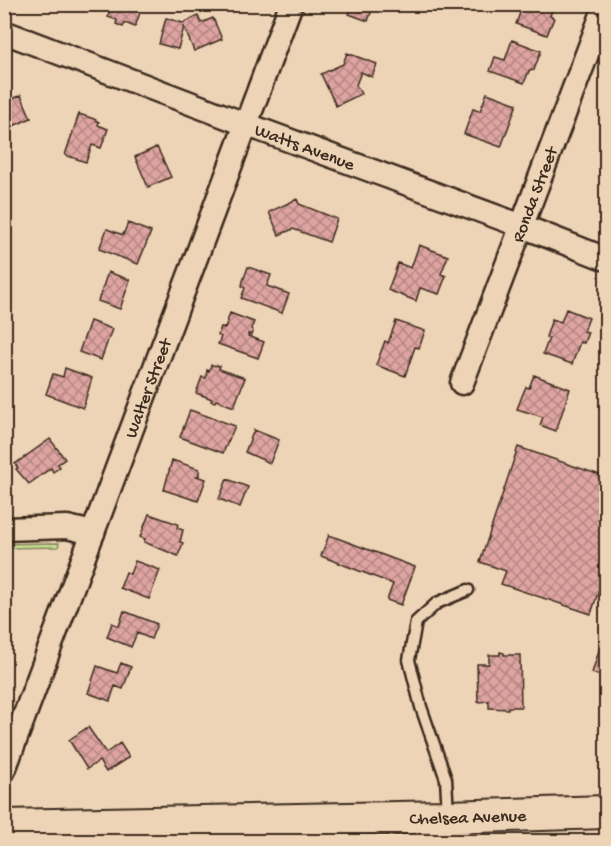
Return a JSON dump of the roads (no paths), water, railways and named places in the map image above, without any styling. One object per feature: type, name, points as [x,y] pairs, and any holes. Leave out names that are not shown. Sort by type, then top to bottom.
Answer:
[{"type":"street","name":"Walter Street","points":[[4,770],[291,4]]},
{"type":"street","name":"Ronda Street","points":[[462,383],[606,4]]},
{"type":"street","name":"Watts Avenue","points":[[4,32],[606,259]]},
{"type":"street","points":[[4,529],[68,528],[93,533]]},
{"type":"street","name":"Chelsea Avenue","points":[[4,826],[606,812]]},
{"type":"lane","points":[[448,817],[446,779],[421,707],[409,660],[416,622],[437,603],[468,590]]}]
